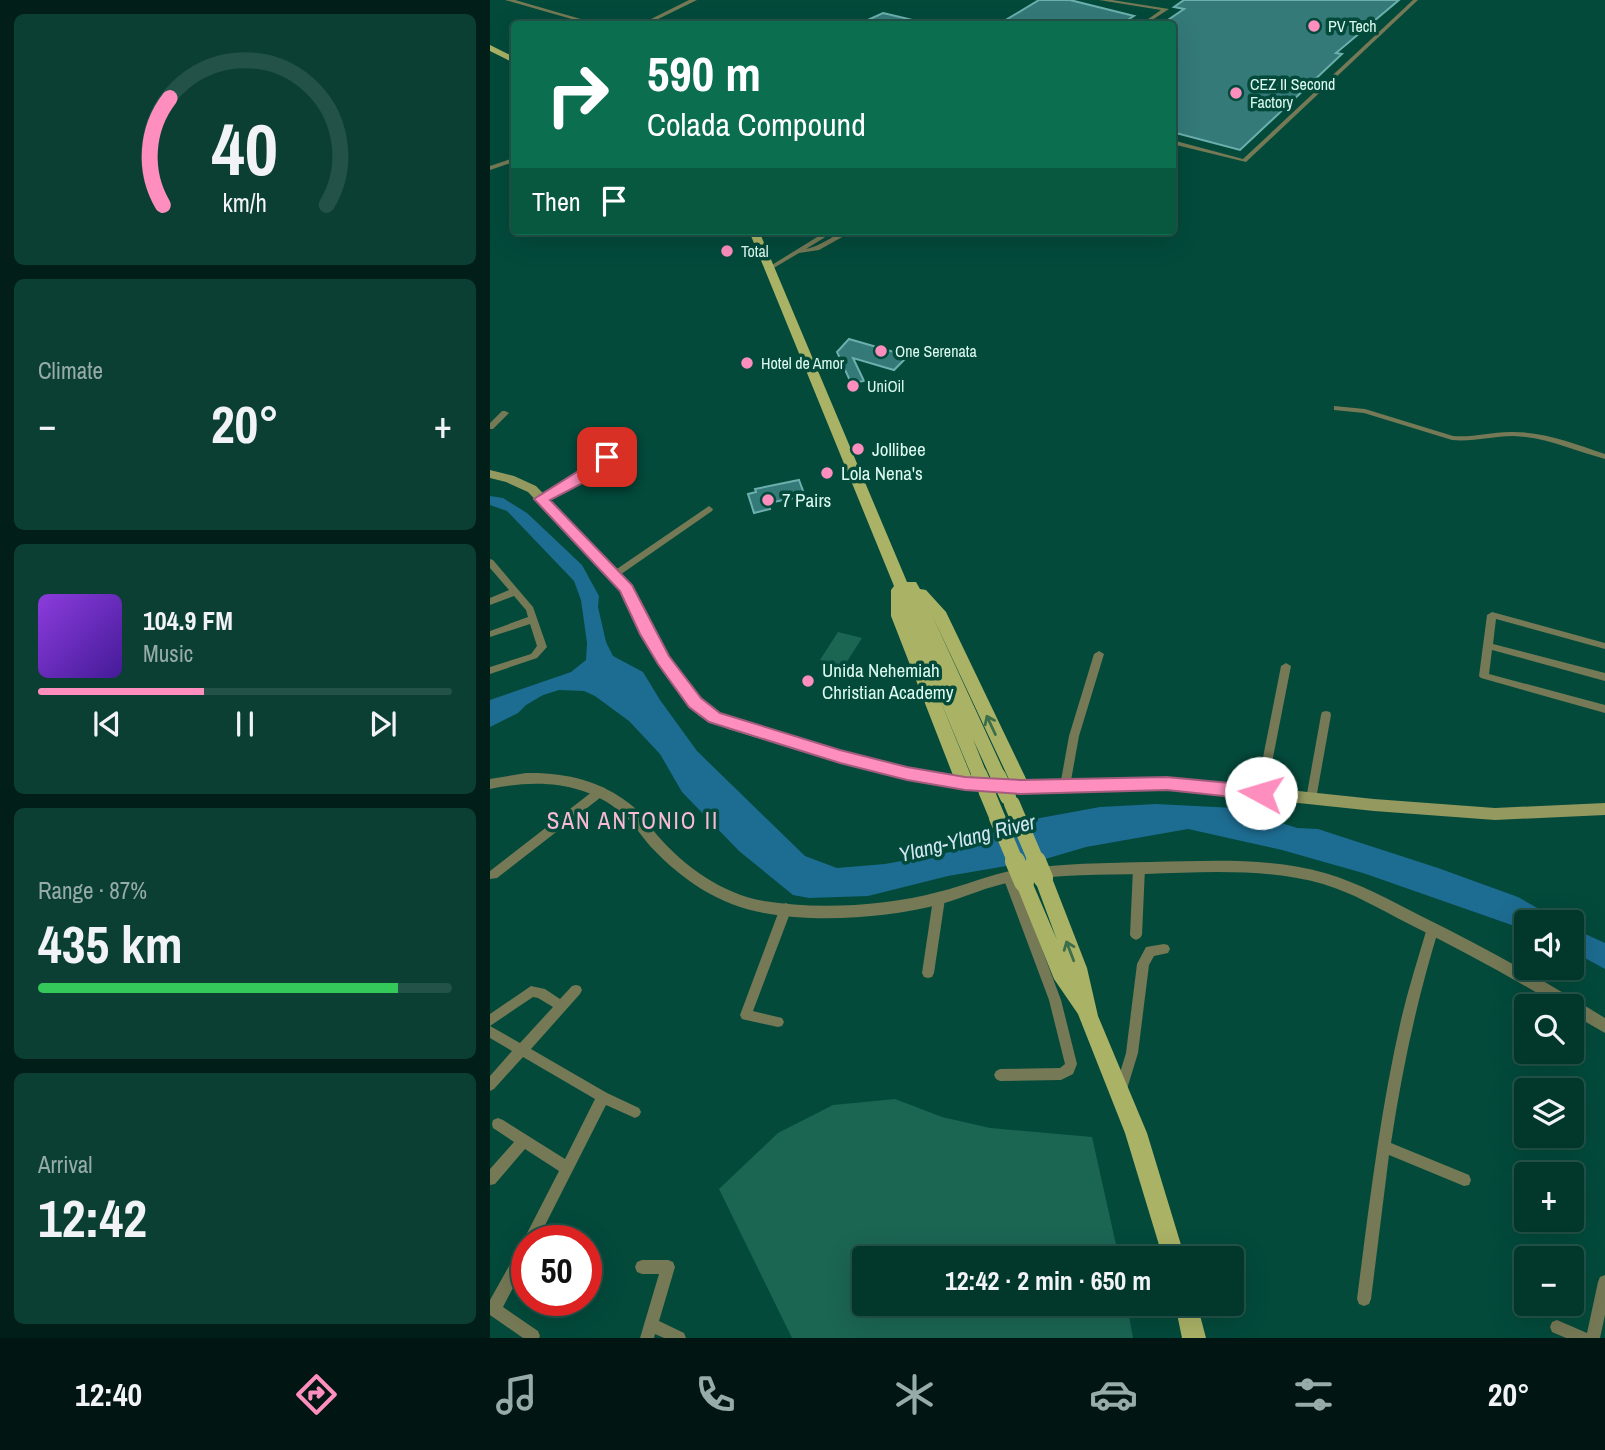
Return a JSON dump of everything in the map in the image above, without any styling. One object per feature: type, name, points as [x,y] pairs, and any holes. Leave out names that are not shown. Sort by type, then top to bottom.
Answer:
[{"type":"main road","points":[[490,48],[511,58]]},
{"type":"main road","points":[[756,235],[874,524],[998,776],[1014,796]]},
{"type":"main road","points":[[490,474],[524,484],[614,575],[629,592],[648,634],[664,660],[704,712],[733,725],[806,748],[907,773],[972,779],[1014,796],[1065,786],[1167,784],[1495,814],[1605,809]]},
{"type":"main road","points":[[903,579],[972,779],[988,794],[1025,879],[1077,968],[1088,1016],[1136,1133],[1170,1246]]},
{"type":"main road","points":[[903,579],[938,612],[1014,796],[1025,879]]},
{"type":"main road","points":[[1189,1316],[1194,1338]]},
{"type":"street","points":[[509,0],[584,21]]},
{"type":"street","points":[[650,21],[694,0]]},
{"type":"street","points":[[1101,0],[1166,9],[1148,21]]},
{"type":"street","points":[[1176,143],[1244,161],[1416,0]]},
{"type":"street","points":[[490,168],[511,161]]},
{"type":"street","points":[[770,268],[825,235]]},
{"type":"street","points":[[795,253],[817,249],[843,235]]},
{"type":"street","points":[[1337,408],[1365,411],[1452,438],[1466,440],[1517,434],[1556,442],[1605,457]]},
{"type":"street","points":[[490,427],[505,413]]},
{"type":"street","points":[[541,499],[576,481],[607,457]]},
{"type":"street","points":[[614,575],[709,509]]},
{"type":"street","points":[[490,563],[530,609],[542,647],[541,652],[490,671]]},
{"type":"street","points":[[490,602],[514,592]]},
{"type":"street","points":[[1605,646],[1492,615],[1485,676],[1605,709]]},
{"type":"street","points":[[490,634],[533,619]]},
{"type":"street","points":[[1489,646],[1605,677]]},
{"type":"street","points":[[1065,786],[1074,736],[1099,654]]},
{"type":"street","points":[[1261,793],[1286,666]]},
{"type":"street","points":[[1311,799],[1326,715]]},
{"type":"street","points":[[490,784],[531,777],[556,778],[601,791],[629,810],[656,842],[697,881],[749,904],[786,908],[882,908],[939,899],[1025,879],[1055,869],[1233,867],[1284,871],[1323,878],[1381,902],[1493,958],[1605,1026]]},
{"type":"street","points":[[493,875],[601,791]]},
{"type":"street","points":[[1136,935],[1139,868]]},
{"type":"street","points":[[1000,1075],[1061,1074],[1069,1070],[1071,1064],[1025,879]]},
{"type":"street","points":[[928,973],[939,899]]},
{"type":"street","points":[[778,1022],[746,1015],[786,908]]},
{"type":"street","points":[[1364,1299],[1384,1147],[1417,975],[1433,928]]},
{"type":"street","points":[[1120,1093],[1132,1053],[1143,964],[1150,951],[1164,949]]},
{"type":"street","points":[[490,1086],[576,990]]},
{"type":"street","points":[[490,1021],[531,991],[541,993],[561,1006]]},
{"type":"street","points":[[490,1032],[521,1052],[635,1112]]},
{"type":"street","points":[[538,1225],[603,1097]]},
{"type":"street","points":[[498,1124],[565,1167]]},
{"type":"street","points":[[490,1179],[523,1141]]},
{"type":"street","points":[[1384,1147],[1464,1180]]},
{"type":"street","points":[[642,1267],[668,1267],[650,1332],[678,1338]]},
{"type":"street","points":[[511,1274],[492,1308],[533,1336]]},
{"type":"street","points":[[1592,1338],[1605,1282]]},
{"type":"street","points":[[1557,1327],[1583,1338]]},
{"type":"green space","points":[[838,632],[862,638],[844,666],[820,660]]},
{"type":"green space","points":[[895,1099],[942,1117],[990,1128],[1092,1137],[1116,1246],[852,1246],[852,1316],[1129,1316],[1133,1338],[792,1338],[719,1189],[778,1133],[833,1105]]},
{"type":"water","points":[[490,496],[503,498],[527,513],[582,565],[599,596],[598,607],[606,642],[613,656],[643,672],[697,751],[805,856],[837,868],[885,864],[956,851],[980,837],[1029,820],[1100,807],[1156,804],[1235,808],[1297,828],[1318,829],[1438,868],[1518,897],[1541,910],[1514,910],[1514,926],[1363,873],[1282,850],[1188,829],[1086,847],[1042,860],[948,876],[868,896],[809,898],[793,895],[739,851],[682,792],[660,754],[629,721],[595,696],[584,691],[559,690],[543,695],[518,713],[490,727],[490,700],[571,672],[586,660],[587,643],[581,600],[574,581],[507,511],[490,505]]},
{"type":"water","points":[[1584,933],[1605,943],[1605,969],[1584,958]]},
{"type":"building","points":[[1039,0],[1070,0],[1134,16],[1126,21],[1004,21]]},
{"type":"building","name":"CEZ II Second Factory","points":[[1184,0],[1399,0],[1336,53],[1342,54],[1240,150],[1176,133],[1176,21],[1166,21],[1184,9],[1174,7]]},
{"type":"building","points":[[883,13],[917,21],[866,21]]},
{"type":"building","points":[[849,339],[908,356],[894,370],[853,358],[864,381],[851,383],[837,352]]},
{"type":"building","name":"7 Pairs","points":[[799,480],[805,496],[768,503],[770,509],[754,513],[748,494],[756,492],[755,489]]},
{"type":"place","name":"PV Tech","points":[[1314,26]]},
{"type":"place","name":"CEZ II Second Factory","points":[[1236,93]]},
{"type":"place","name":"Total","points":[[727,251]]},
{"type":"place","name":"One Serenata","points":[[881,351]]},
{"type":"place","name":"Hotel de Amor","points":[[747,363]]},
{"type":"place","name":"UniOil","points":[[853,386]]},
{"type":"place","name":"Jollibee","points":[[858,449]]},
{"type":"place","name":"Lola Nena's","points":[[827,473]]},
{"type":"place","name":"7 Pairs","points":[[768,500]]},
{"type":"place","name":"Unida Nehemiah Christian Academy","points":[[808,681]]},
{"type":"district","name":"SAN ANTONIO II","points":[[633,820]]},
{"type":"route","points":[[607,457],[576,481],[541,499],[627,589],[648,634],[664,660],[686,692],[704,712],[714,718],[840,757],[965,783],[1021,787],[1167,784],[1261,793]]},
{"type":"water label","name":"Ylang-Ylang River","points":[[967,838]]}]
